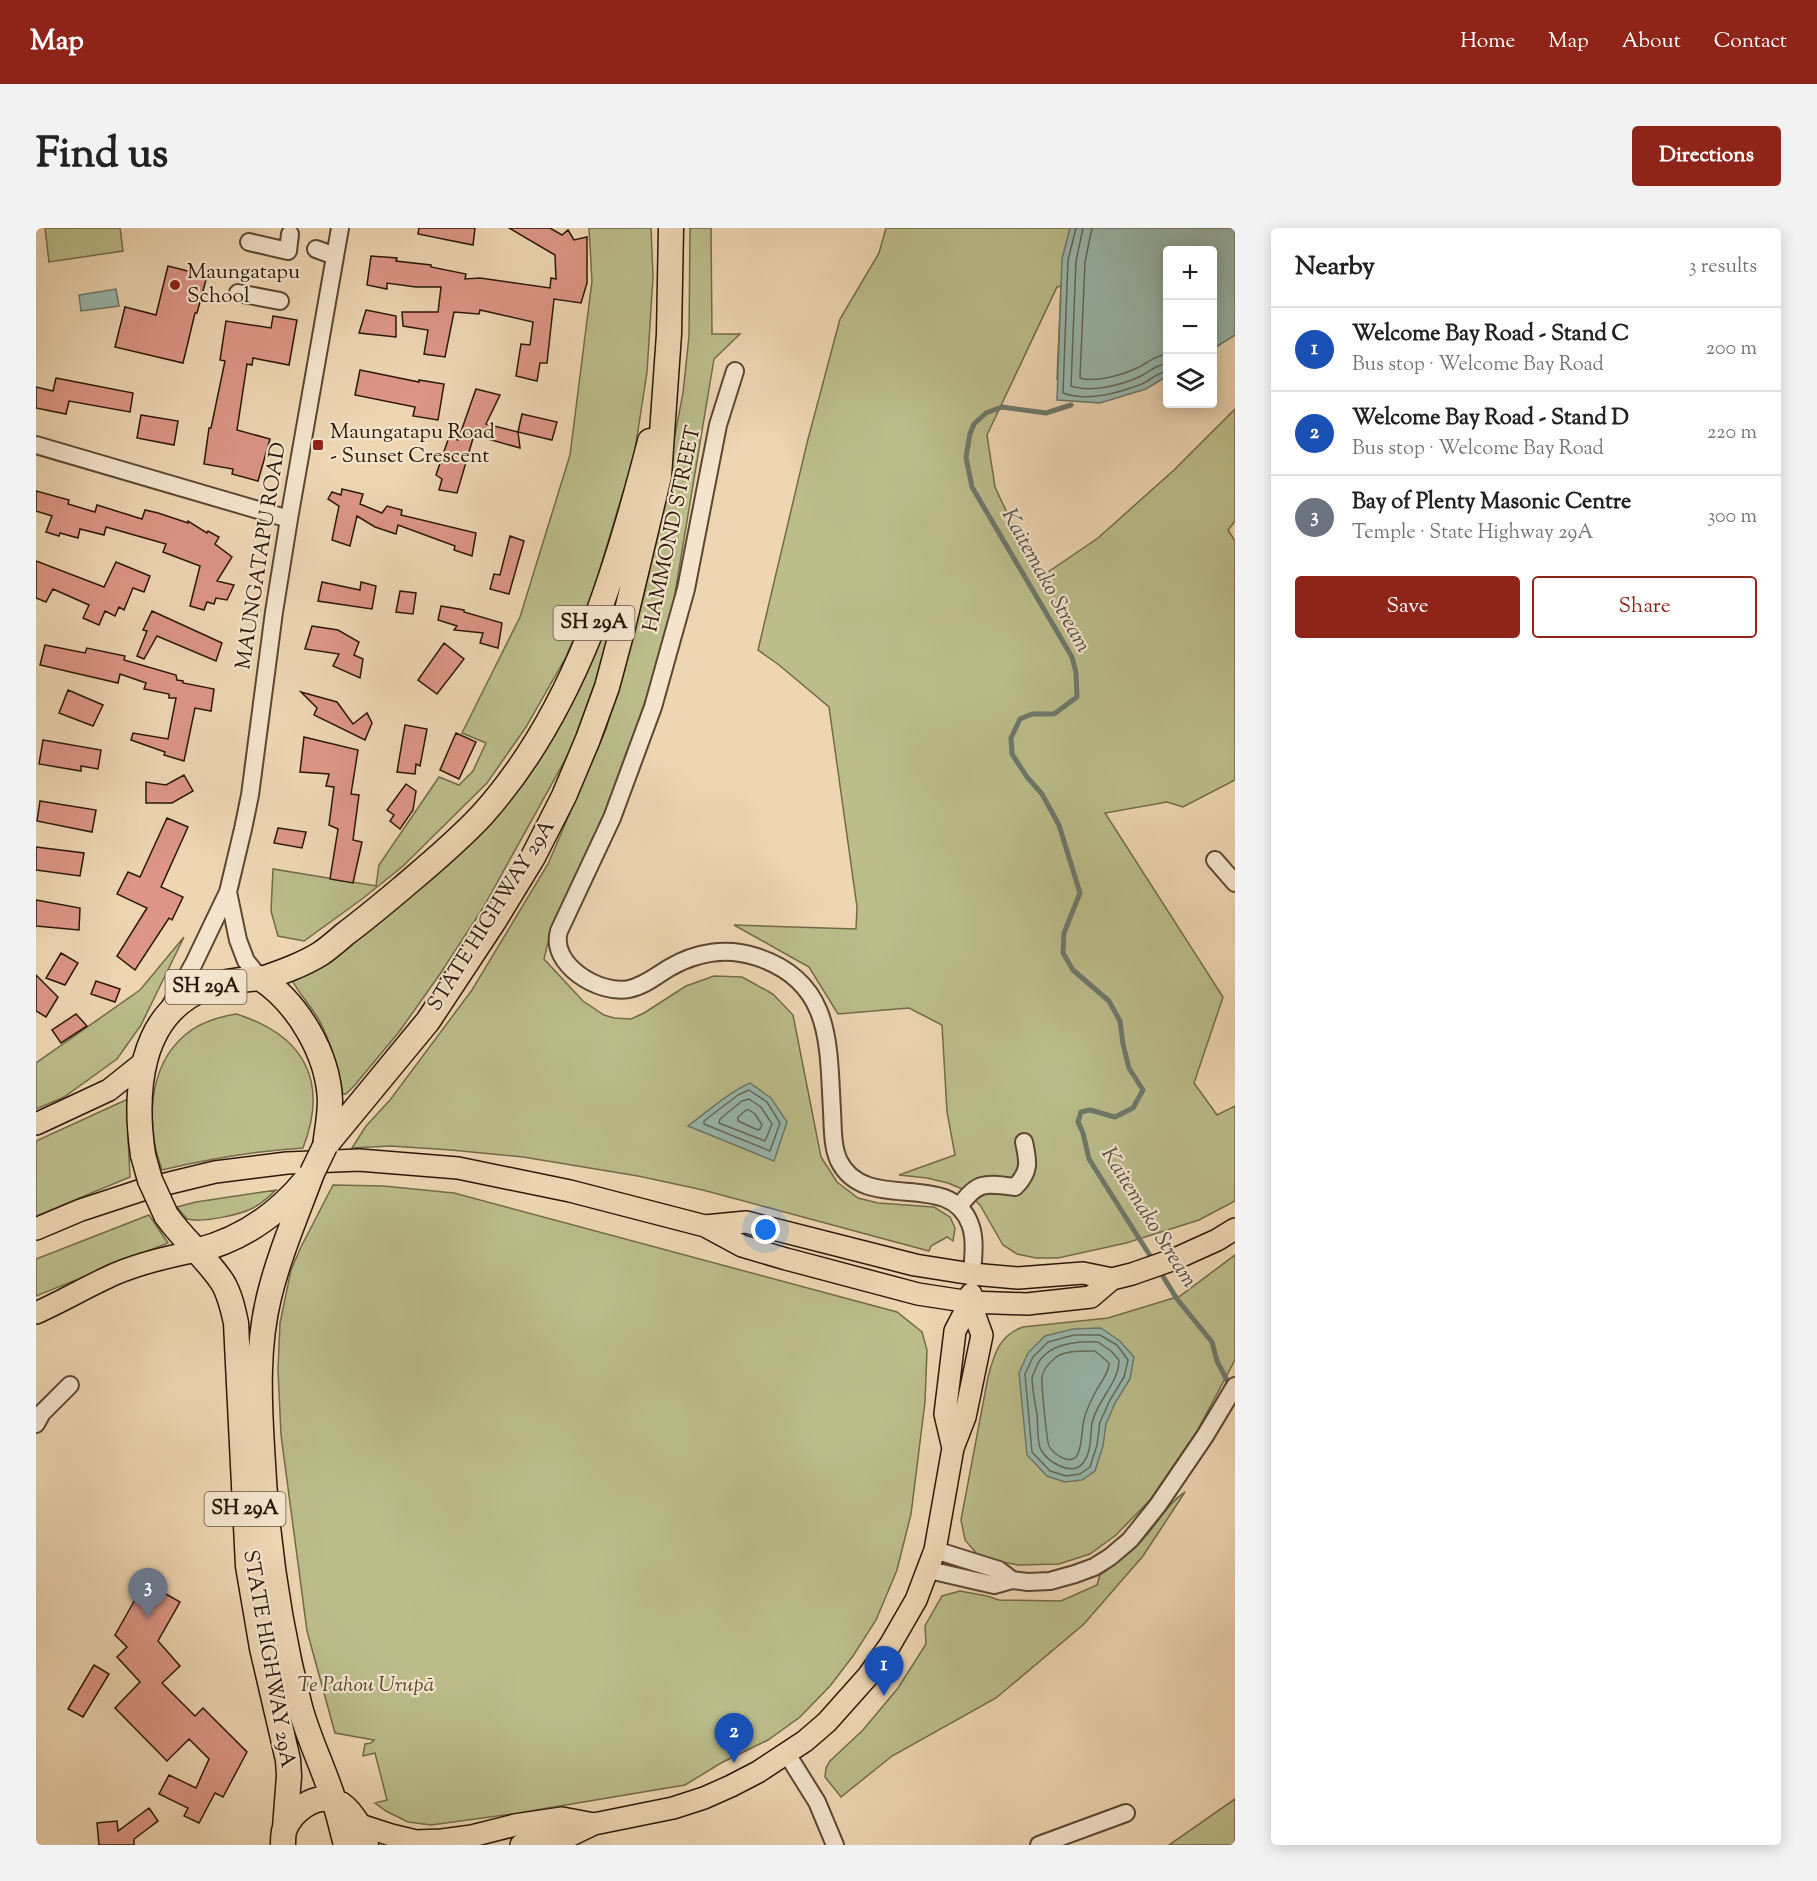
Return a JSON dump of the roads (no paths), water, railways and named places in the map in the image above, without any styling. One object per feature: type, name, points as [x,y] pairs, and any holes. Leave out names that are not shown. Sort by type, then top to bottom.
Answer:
[{"type":"highway","name":"STATE HIGHWAY 29A","points":[[325,1146],[421,1030],[454,983],[533,857],[564,796],[588,739],[607,687],[659,476],[671,283],[671,228]]},
{"type":"highway","name":"STATE HIGHWAY 29A","points":[[261,979],[291,969],[320,953],[378,909],[467,830],[506,785],[531,750],[580,657],[616,566],[666,378]]},
{"type":"highway","name":"SH 29A","points":[[261,979],[292,1008],[312,1037],[320,1052],[328,1084],[330,1100],[325,1146],[306,1184],[272,1214],[244,1234],[196,1251],[176,1230],[166,1215],[150,1180],[143,1155],[139,1112],[140,1085],[144,1062],[153,1035],[163,1020],[184,1000],[205,988],[233,981],[261,979]]},
{"type":"highway","name":"STATE HIGHWAY 29A","points":[[306,1184],[268,1299],[260,1365],[261,1435],[265,1510],[272,1573],[285,1646],[313,1750],[334,1800]]},
{"type":"highway","name":"STATE HIGHWAY 29A","points":[[196,1251],[223,1283],[232,1304],[236,1323],[248,1566],[262,1648],[287,1754],[289,1772],[281,1838]]},
{"type":"highway","name":"SH 29A","points":[[281,1838],[293,1816],[304,1805],[326,1798],[334,1800],[347,1810],[362,1834]]},
{"type":"highway","name":"SH 29A","points":[[334,1800],[346,1845]]},
{"type":"main road","points":[[36,1124],[109,1090],[144,1062]]},
{"type":"main road","points":[[36,1229],[81,1210],[145,1189],[215,1172],[287,1163],[359,1160],[458,1168],[570,1191],[705,1226],[742,1246],[918,1294],[970,1302],[1027,1304],[1091,1297],[1112,1280],[1175,1259],[1235,1229]]},
{"type":"main road","points":[[705,1226],[746,1221],[915,1265],[972,1274],[1018,1278],[1083,1273],[1112,1280]]},
{"type":"main road","points":[[36,1313],[115,1275],[159,1259],[196,1251]]},
{"type":"main road","points":[[522,1845],[567,1837],[594,1824],[645,1815],[704,1798],[758,1772],[787,1754],[827,1722],[868,1677],[916,1600],[932,1560],[952,1448],[945,1414],[955,1331],[970,1302],[972,1274]]},
{"type":"main road","points":[[362,1834],[391,1835],[416,1841],[488,1840],[515,1825],[562,1818],[594,1824]]},
{"type":"street","name":"MAUNGATAPU ROAD","points":[[163,1020],[194,963],[228,892],[250,795],[274,612],[340,228]]},
{"type":"street","points":[[249,242],[288,251],[290,234]]},
{"type":"street","points":[[316,249],[335,256]]},
{"type":"street","points":[[238,293],[280,301]]},
{"type":"street","name":"HAMMOND STREET","points":[[735,371],[718,425],[686,589],[653,706],[612,818],[559,931],[557,941],[567,963],[581,976],[598,986],[615,989],[644,984],[679,963],[702,954],[717,952],[756,956],[782,969],[810,994],[825,1025],[834,1144],[840,1163],[846,1172],[861,1183],[875,1189],[934,1195],[959,1207]]},
{"type":"street","points":[[36,445],[289,519]]},
{"type":"street","points":[[1215,860],[1235,883]]},
{"type":"street","name":"MAUNGATAPU ROAD","points":[[228,892],[238,940],[246,961],[261,979]]},
{"type":"street","points":[[972,1274],[971,1225],[959,1207],[976,1188],[989,1185],[1015,1187],[1023,1180],[1028,1165],[1024,1142]]},
{"type":"street","points":[[36,1424],[42,1413],[70,1385]]},
{"type":"street","points":[[932,1560],[994,1585],[1012,1580],[1050,1581],[1075,1575],[1094,1567],[1130,1540],[1158,1505],[1205,1436],[1235,1386]]},
{"type":"street","points":[[787,1754],[817,1802],[835,1845]]},
{"type":"street","points":[[1039,1845],[1126,1813]]},
{"type":"water","points":[[1070,228],[1235,228],[1235,335],[1217,346],[1217,246],[1163,246],[1163,378],[1146,389],[1100,403],[1057,400],[1062,259]]},
{"type":"water","points":[[116,289],[119,306],[81,311],[79,295]]},
{"type":"water","points":[[750,1083],[771,1098],[787,1122],[774,1161],[688,1126],[726,1097]]},
{"type":"water","points":[[1101,1328],[1120,1341],[1134,1357],[1130,1379],[1115,1403],[1106,1424],[1103,1446],[1095,1471],[1082,1480],[1065,1482],[1047,1476],[1027,1455],[1019,1373],[1028,1353],[1045,1336],[1073,1329]]},
{"type":"waterway","name":"Kaitemako Stream","points":[[1071,405],[1046,413],[1002,407],[986,413],[974,424],[966,457],[972,487],[1072,657],[1076,673],[1077,697],[1054,714],[1032,714],[1020,719],[1011,738],[1012,754],[1042,794],[1059,825],[1080,893],[1064,933],[1063,953],[1073,970],[1109,1001],[1120,1021],[1129,1068],[1143,1090],[1133,1108],[1115,1117],[1090,1110],[1081,1112],[1078,1122],[1089,1159],[1154,1262]]},
{"type":"waterway","name":"Kaitemako Stream","points":[[1159,1270],[1177,1299],[1212,1342],[1217,1361],[1230,1386]]},
{"type":"place","name":"Maungatapu School","points":[[175,285]]},
{"type":"place","name":"Maungatapu Road - Sunset Crescent","points":[[318,445]]},
{"type":"place","name":"Bay of Plenty Masonic Centre","points":[[148,1618]]},
{"type":"place","name":"Welcome Bay Road - Stand C","points":[[884,1696]]},
{"type":"place","name":"Welcome Bay Road - Stand D","points":[[734,1763]]},
{"type":"park label","name":"Te Pahou Urupā","points":[[366,1686]]}]
